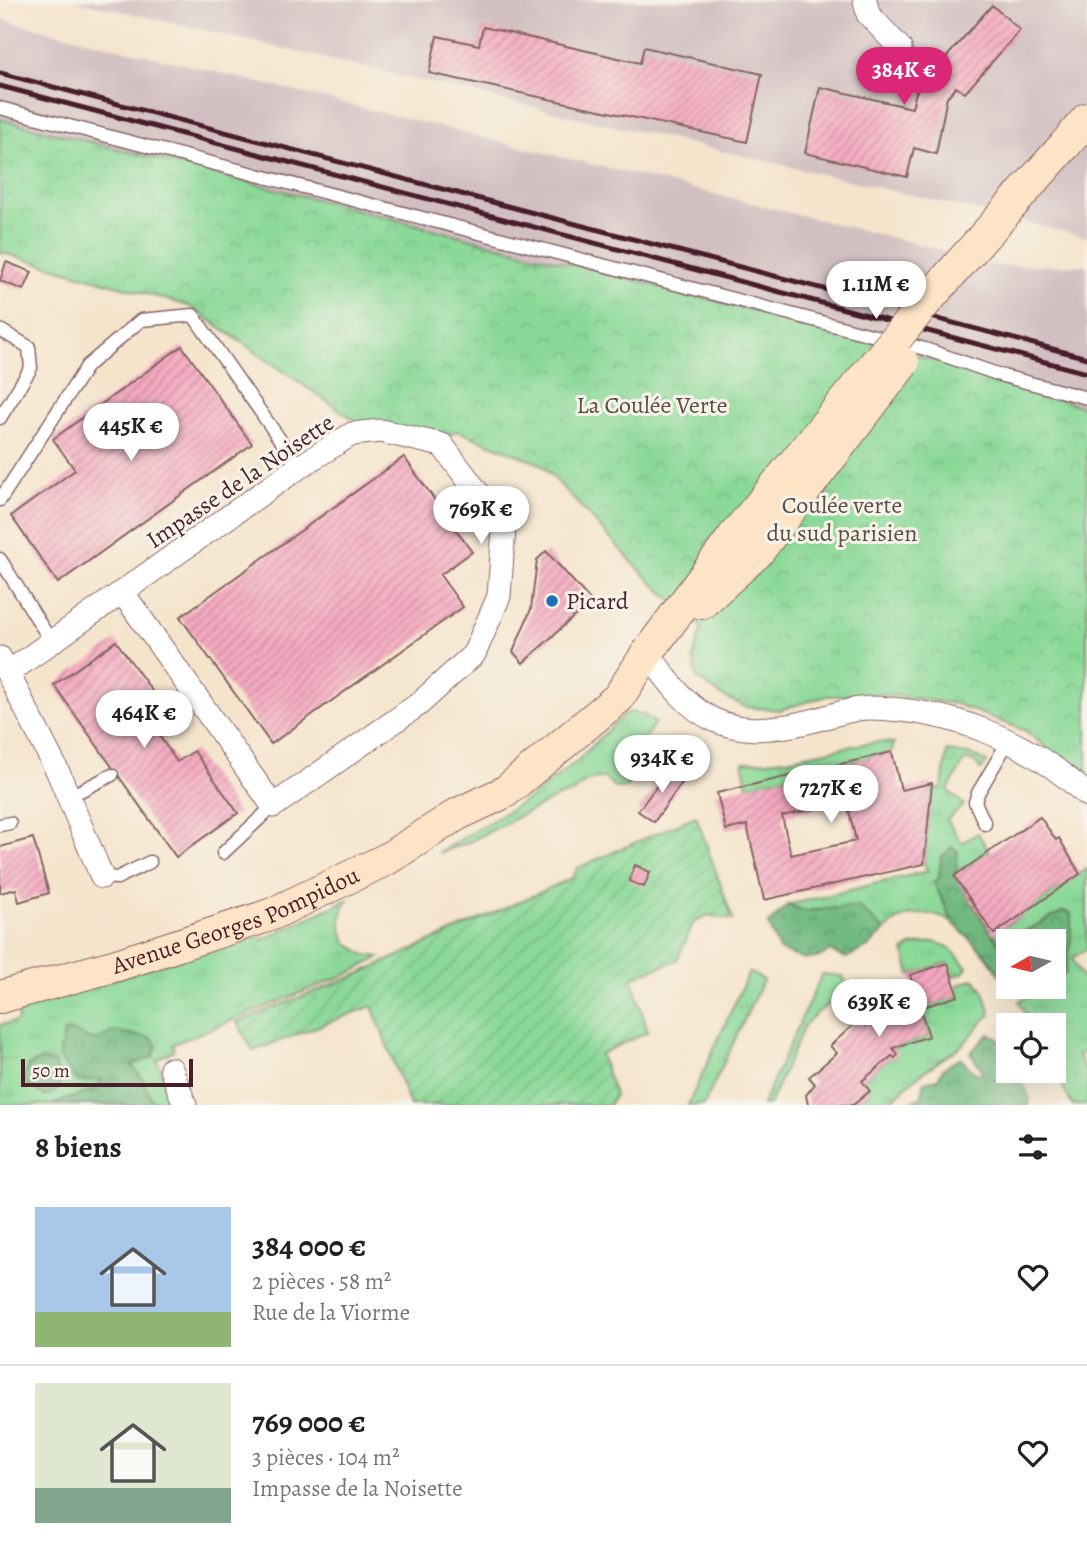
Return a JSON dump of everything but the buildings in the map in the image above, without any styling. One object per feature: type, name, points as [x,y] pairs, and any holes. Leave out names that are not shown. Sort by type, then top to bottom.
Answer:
[{"type":"main road","name":"Avenue Georges Pompidou","points":[[0,997],[117,965],[270,915],[387,859],[458,814],[520,754],[606,682],[648,652],[746,544],[924,304],[1075,149],[1087,119]]},
{"type":"street","points":[[866,7],[907,55]]},
{"type":"street","name":"Impasse de la Noisette","points":[[102,877],[68,797],[6,674],[299,467],[352,434],[381,431],[442,445],[505,528],[499,596],[474,654],[419,704],[273,806]]},
{"type":"street","points":[[123,593],[273,806]]},
{"type":"street","points":[[648,652],[669,684],[694,710],[722,724],[768,731],[867,708],[943,716],[1009,740],[1087,795]]},
{"type":"street","points":[[171,1069],[185,1105]]},
{"type":"lane","points":[[0,108],[925,349],[1003,376],[1087,398]]},
{"type":"lane","points":[[0,500],[87,366],[141,320],[193,314],[299,467]]},
{"type":"lane","points":[[0,330],[29,347],[32,368],[0,418]]},
{"type":"lane","points":[[0,559],[52,643]]},
{"type":"lane","points":[[985,824],[975,802],[1009,740]]},
{"type":"lane","points":[[68,797],[112,775]]},
{"type":"lane","points":[[223,853],[273,806]]},
{"type":"lane","points":[[102,877],[117,878],[150,862]]},
{"type":"shaded area","points":[[74,0],[1087,0],[1087,237],[924,198]]},
{"type":"shaded area","points":[[0,19],[934,248],[997,266],[1087,265],[1087,408],[850,335],[0,119]]},
{"type":"green space","name":"Coulée verte du sud parisien","points":[[0,119],[850,335],[1087,408],[1087,781],[1026,731],[956,704],[881,694],[827,696],[779,710],[746,707],[722,696],[697,678],[693,657],[702,627],[649,580],[541,464],[458,431],[443,437],[363,426],[189,306],[0,252]]},
{"type":"green space","points":[[626,712],[644,715],[655,723],[620,774],[629,783],[626,788],[616,788],[603,777],[585,782],[574,792],[557,797],[467,843],[438,853],[531,797],[577,761]]},
{"type":"green space","points":[[879,742],[894,743],[892,752],[747,786],[743,762],[778,760]]},
{"type":"green space","points":[[947,751],[968,754],[987,762],[981,770],[975,762],[965,760],[948,790],[964,805],[947,820],[962,843],[978,833],[989,852],[954,876],[934,882],[953,923],[936,916],[917,914],[899,919],[885,931],[858,907],[806,911],[788,905],[928,871],[924,864],[931,789],[942,789]]},
{"type":"green space","points":[[696,816],[733,920],[707,915],[694,922],[677,960],[632,978],[648,1032],[600,1054],[615,1095],[609,1105],[410,1105],[372,1006],[253,1051],[237,1022],[352,977],[572,878],[577,868]]},
{"type":"green space","points":[[952,847],[958,852],[955,876],[996,940],[996,969],[985,954],[953,923],[934,882],[939,878],[941,858]]},
{"type":"green space","points":[[1087,869],[1087,949],[1072,958],[1087,987],[1087,1050],[1078,1055],[1087,1077],[1087,1105],[1072,1105],[1061,1083],[1066,1083],[1066,1013],[1025,1013],[1019,1001],[1066,999],[1066,969],[1071,943],[1066,942],[1066,929],[1001,929]]},
{"type":"green space","points":[[349,899],[341,920],[347,943],[365,955],[380,957],[350,973],[173,1044],[174,1050],[157,1060],[175,1105],[152,1101],[142,1078],[99,1041],[90,1041],[73,1031],[103,1078],[97,1089],[52,1105],[0,1105],[0,1025],[18,1021],[18,1015],[31,1005],[253,936],[264,939]]},
{"type":"green space","points":[[788,905],[806,911],[858,906],[885,931],[868,947],[846,958],[829,951],[817,958],[798,957],[779,950],[768,924]]},
{"type":"green space","points":[[1063,911],[1071,913],[1071,943],[1066,969],[1066,929],[1029,929]]},
{"type":"green space","points":[[934,942],[949,947],[967,967],[963,973],[952,977],[947,963],[910,975],[904,951],[911,946]]},
{"type":"green space","points":[[749,972],[763,980],[704,1105],[688,1105]]},
{"type":"green space","points":[[822,974],[843,976],[846,983],[839,995],[804,1026],[769,1105],[762,1105]]},
{"type":"green space","points":[[974,979],[984,991],[991,1015],[961,1046],[914,1079],[889,1105],[853,1105],[870,1091],[862,1081],[892,1056],[893,1048],[929,1036],[920,1008],[958,996],[955,986]]},
{"type":"green space","points":[[73,1031],[93,1039],[113,1031],[151,1038],[157,1046],[153,1057],[131,1065],[142,1078],[152,1101],[166,1105],[52,1105],[97,1089],[102,1079],[78,1082],[59,1058],[64,1032]]},
{"type":"green space","points":[[989,1034],[996,1037],[996,1083],[1023,1083],[1030,1099],[1028,1105],[904,1105],[922,1097],[924,1082],[938,1079],[943,1069],[960,1058],[976,1074],[984,1072],[970,1053]]},
{"type":"green space","points":[[41,1060],[55,1063],[60,1083],[58,1089],[45,1096],[23,1081],[29,1065]]},
{"type":"railway","points":[[0,73],[1087,358]]},
{"type":"railway","points":[[0,86],[1087,373]]},
{"type":"place","name":"Picard","points":[[552,601]]},
{"type":"park label","name":"La Coulée Verte","points":[[652,405]]}]
